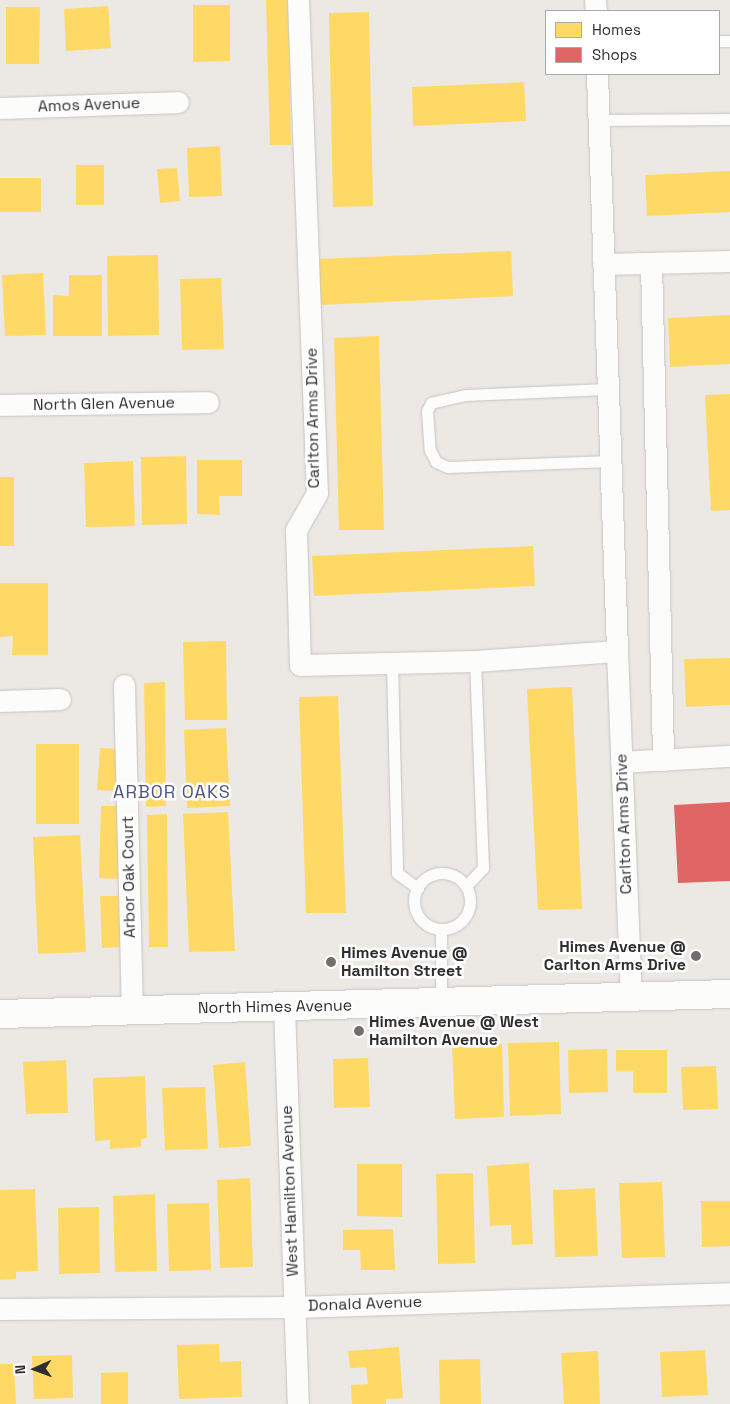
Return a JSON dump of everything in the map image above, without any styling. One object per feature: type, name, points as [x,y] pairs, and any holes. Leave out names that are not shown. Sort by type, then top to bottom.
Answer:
[{"type":"street","name":"Carlton Arms Drive","points":[[298,0],[317,493],[296,530],[300,665],[475,661],[616,651]]},
{"type":"street","name":"Carlton Arms Drive","points":[[598,75],[616,651],[632,997]]},
{"type":"street","name":"Amos Avenue","points":[[0,108],[178,102]]},
{"type":"street","points":[[603,264],[730,261]]},
{"type":"street","points":[[651,263],[663,760]]},
{"type":"street","name":"North Glen Avenue","points":[[0,406],[208,402]]},
{"type":"street","name":"Arbor Oak Court","points":[[124,685],[132,1010]]},
{"type":"street","points":[[0,700],[60,699]]},
{"type":"street","points":[[621,762],[730,756]]},
{"type":"street","name":"North Himes Avenue","points":[[0,1014],[730,994]]},
{"type":"street","name":"West Hamilton Avenue","points":[[284,1007],[298,1404]]},
{"type":"street","name":"Donald Avenue","points":[[0,1309],[295,1307],[730,1293]]},
{"type":"lane","points":[[599,120],[730,118]]},
{"type":"lane","points":[[607,389],[465,395],[431,403],[427,411],[430,450],[436,462],[448,467],[610,461]]},
{"type":"lane","points":[[466,886],[483,868],[475,661]]},
{"type":"lane","points":[[392,663],[397,873],[418,888]]},
{"type":"lane","points":[[442,873],[459,878],[466,886],[471,902],[465,918],[450,928],[441,929],[424,922],[418,914],[414,905],[418,888],[424,879],[442,873]]},
{"type":"lane","points":[[441,929],[441,1003]]},
{"type":"building: Homes","points":[[266,0],[288,0],[291,145],[270,145]]},
{"type":"building: Homes","points":[[193,5],[230,5],[230,61],[193,62]]},
{"type":"building: Homes","points":[[108,6],[111,48],[66,51],[64,9]]},
{"type":"building: Homes","points":[[6,7],[40,7],[39,64],[6,64]]},
{"type":"building: Homes","points":[[369,12],[373,206],[333,207],[329,13]]},
{"type":"building: Homes","points":[[524,82],[526,121],[413,126],[412,87]]},
{"type":"building: Homes","points":[[220,146],[222,196],[189,197],[187,148]]},
{"type":"building: Homes","points":[[76,165],[104,165],[104,205],[76,205]]},
{"type":"building: Homes","points":[[177,168],[180,201],[160,203],[157,169]]},
{"type":"building: Homes","points":[[730,171],[730,212],[647,216],[645,175]]},
{"type":"building: Homes","points":[[0,178],[41,178],[41,212],[0,212]]},
{"type":"building: Homes","points":[[511,251],[513,296],[320,305],[318,259]]},
{"type":"building: Homes","points":[[158,255],[159,335],[108,336],[107,256]]},
{"type":"building: Homes","points":[[43,273],[46,335],[5,336],[2,275]]},
{"type":"building: Homes","points":[[69,275],[102,275],[102,336],[53,336],[53,295],[69,296]]},
{"type":"building: Homes","points":[[221,278],[224,349],[182,350],[180,279]]},
{"type":"building: Homes","points":[[730,315],[730,364],[670,367],[668,318]]},
{"type":"building: Homes","points":[[379,336],[384,530],[339,530],[334,338]]},
{"type":"building: Homes","points":[[730,394],[730,510],[711,511],[705,395]]},
{"type":"building: Homes","points":[[186,456],[187,524],[142,525],[141,457]]},
{"type":"building: Homes","points":[[197,460],[242,460],[242,496],[219,496],[220,515],[197,514]]},
{"type":"building: Homes","points":[[133,461],[135,526],[86,527],[84,463]]},
{"type":"building: Homes","points":[[0,477],[14,477],[14,546],[0,546]]},
{"type":"building: Homes","points":[[533,546],[535,586],[314,596],[312,556]]},
{"type":"building: Homes","points":[[0,583],[48,583],[48,655],[12,655],[13,636],[0,637]]},
{"type":"building: Homes","points":[[226,641],[227,720],[185,720],[183,642]]},
{"type":"building: Homes","points":[[730,658],[730,705],[686,707],[684,659]]},
{"type":"building: Homes","points":[[165,682],[166,806],[146,807],[144,683]]},
{"type":"building: Homes","points":[[572,687],[582,909],[538,910],[527,689]]},
{"type":"building: Homes","points":[[338,696],[346,913],[306,913],[299,697]]},
{"type":"building: Homes","points":[[226,728],[230,806],[187,808],[184,730]]},
{"type":"building: Homes","points":[[36,744],[79,744],[79,824],[36,824]]},
{"type":"building: Homes","points":[[100,748],[120,749],[118,791],[97,790]]},
{"type":"building: Homes","points":[[101,806],[122,806],[120,879],[99,878]]},
{"type":"building: Homes","points":[[228,812],[235,951],[189,952],[183,814]]},
{"type":"building: Homes","points":[[167,814],[168,947],[149,947],[147,815]]},
{"type":"building: Homes","points":[[80,835],[86,952],[38,954],[33,837]]},
{"type":"building: Homes","points":[[100,896],[121,896],[123,947],[102,948]]},
{"type":"building: Homes","points":[[559,1042],[561,1114],[510,1116],[508,1043]]},
{"type":"building: Homes","points":[[502,1044],[504,1117],[455,1119],[452,1045]]},
{"type":"building: Homes","points":[[607,1049],[608,1092],[569,1093],[568,1050]]},
{"type":"building: Homes","points":[[616,1050],[667,1050],[667,1093],[633,1093],[633,1071],[616,1071]]},
{"type":"building: Homes","points":[[368,1058],[370,1107],[334,1108],[333,1059]]},
{"type":"building: Homes","points":[[66,1060],[68,1113],[26,1114],[23,1062]]},
{"type":"building: Homes","points":[[245,1062],[251,1146],[219,1148],[213,1065]]},
{"type":"building: Homes","points":[[716,1066],[718,1109],[683,1110],[681,1067]]},
{"type":"building: Homes","points":[[145,1076],[147,1138],[141,1139],[141,1147],[110,1149],[110,1140],[95,1141],[93,1078]]},
{"type":"building: Homes","points":[[205,1087],[208,1149],[165,1150],[162,1088]]},
{"type":"building: Homes","points":[[529,1163],[533,1244],[512,1245],[511,1225],[490,1226],[487,1166]]},
{"type":"building: Homes","points":[[357,1164],[402,1164],[402,1217],[357,1216]]},
{"type":"building: Homes","points":[[473,1173],[475,1263],[438,1264],[436,1174]]},
{"type":"building: Homes","points":[[250,1178],[253,1267],[220,1268],[217,1180]]},
{"type":"building: Homes","points":[[662,1182],[665,1257],[622,1258],[619,1183]]},
{"type":"building: Homes","points":[[595,1188],[598,1256],[555,1257],[553,1190]]},
{"type":"building: Homes","points":[[35,1189],[38,1271],[16,1272],[16,1279],[0,1280],[0,1190]]},
{"type":"building: Homes","points":[[155,1194],[157,1271],[115,1272],[113,1196]]},
{"type":"building: Homes","points":[[701,1201],[730,1201],[730,1246],[702,1247]]},
{"type":"building: Homes","points":[[209,1203],[211,1270],[169,1271],[167,1204]]},
{"type":"building: Homes","points":[[99,1207],[100,1273],[59,1274],[58,1208]]},
{"type":"building: Homes","points":[[393,1229],[395,1270],[361,1270],[360,1250],[343,1250],[343,1230]]},
{"type":"building: Homes","points":[[219,1344],[220,1362],[241,1361],[242,1397],[179,1399],[177,1345]]},
{"type":"building: Homes","points":[[399,1347],[403,1398],[386,1399],[386,1404],[352,1404],[351,1385],[368,1384],[366,1367],[350,1368],[348,1351]]},
{"type":"building: Homes","points":[[705,1350],[708,1395],[662,1397],[660,1352]]},
{"type":"building: Homes","points":[[598,1351],[600,1404],[564,1404],[561,1353]]},
{"type":"building: Homes","points":[[72,1355],[73,1398],[34,1399],[32,1356]]},
{"type":"building: Homes","points":[[480,1359],[481,1404],[440,1404],[439,1360]]},
{"type":"building: Homes","points":[[0,1364],[14,1364],[16,1404],[0,1404]]},
{"type":"building: Homes","points":[[128,1372],[128,1404],[101,1404],[101,1373]]},
{"type":"building: Shops","points":[[730,802],[730,881],[678,883],[674,805]]},
{"type":"place","name":"Himes Avenue @ Carlton Arms Drive","points":[[696,956]]},
{"type":"place","name":"Himes Avenue @ Hamilton Street","points":[[331,962]]},
{"type":"place","name":"Himes Avenue @ West Hamilton Avenue","points":[[359,1031]]},
{"type":"district","name":"ARBOR OAKS","points":[[172,792]]}]
